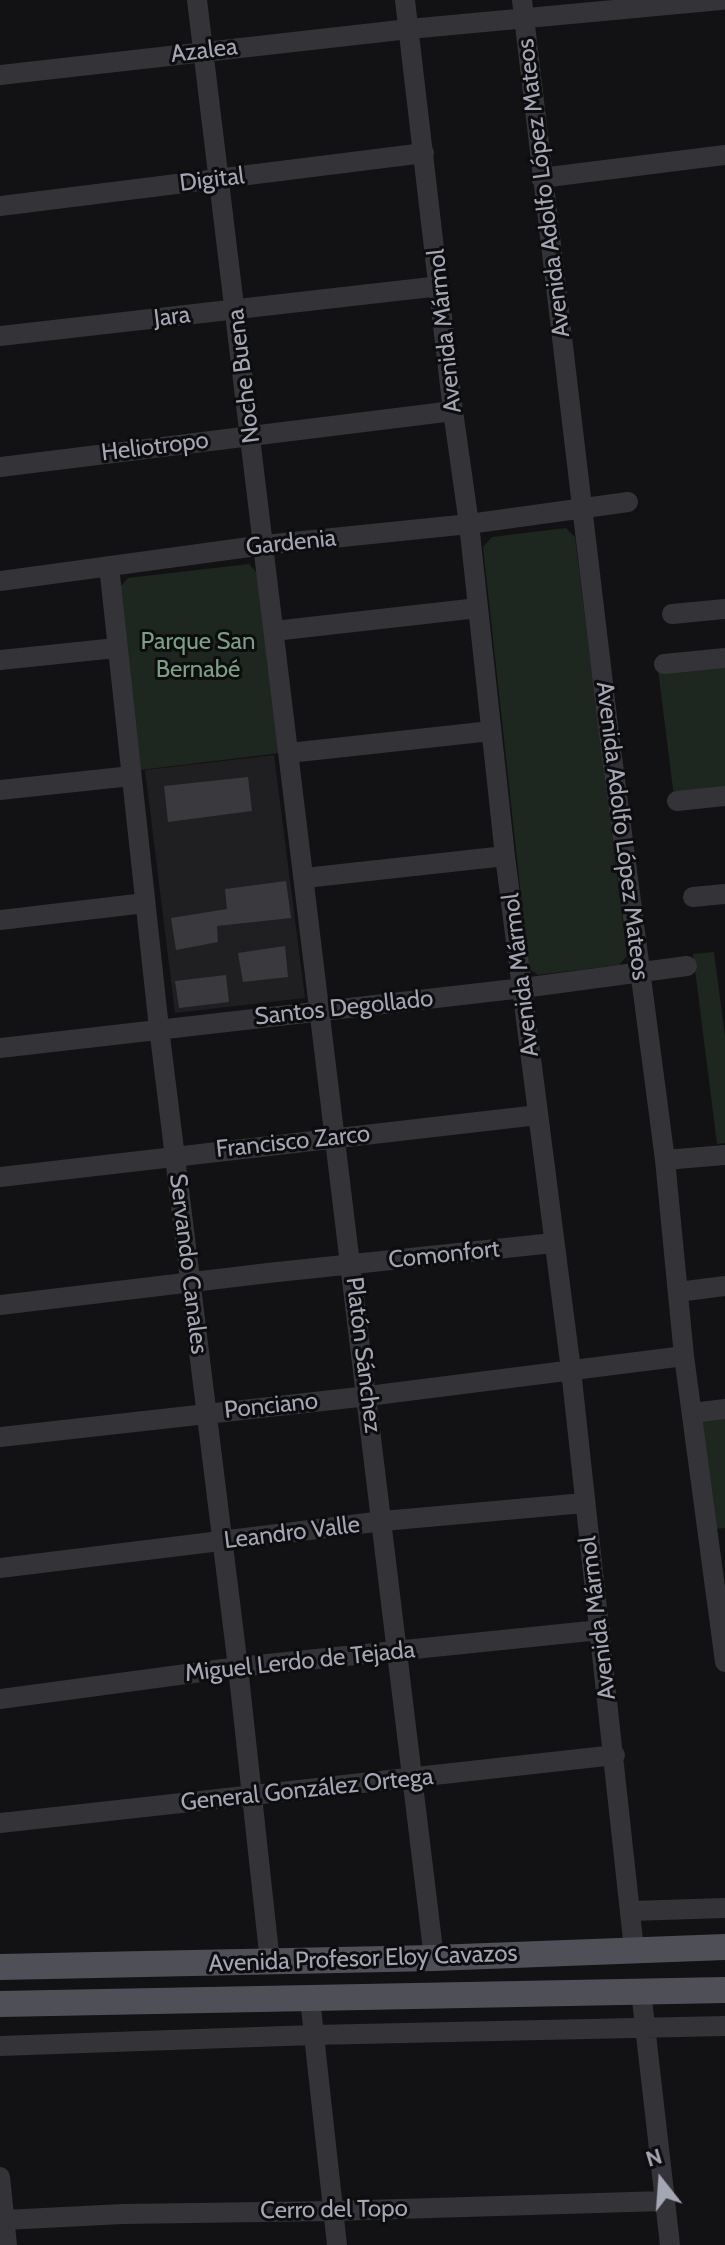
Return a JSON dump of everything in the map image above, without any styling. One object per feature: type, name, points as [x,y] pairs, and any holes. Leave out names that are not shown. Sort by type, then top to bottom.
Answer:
[{"type":"main road","name":"Avenida Profesor Eloy Cavazos","points":[[0,1967],[434,1958],[725,1947]]},
{"type":"main road","name":"Avenida Profesor Eloy Cavazos","points":[[0,2004],[725,1990]]},
{"type":"street","name":"Noche Buena","points":[[197,0],[289,753]]},
{"type":"street","name":"Avenida Mármol","points":[[405,0],[469,524],[505,856],[571,1370],[634,1949]]},
{"type":"street","name":"Azalea","points":[[0,75],[409,29],[523,9],[721,0]]},
{"type":"street","name":"Avenida Adolfo López Mateos","points":[[523,9],[541,178],[665,1160],[684,1356],[716,1539],[725,1662]]},
{"type":"street","name":"Digital","points":[[0,206],[424,153]]},
{"type":"street","points":[[541,178],[725,155]]},
{"type":"street","name":"Jara","points":[[0,336],[440,286]]},
{"type":"street","name":"Heliotropo","points":[[0,467],[453,411]]},
{"type":"street","name":"Gardenia","points":[[0,581],[264,545],[469,524],[628,502]]},
{"type":"street","name":"Servando Canales","points":[[109,566],[159,1028],[238,1667],[270,1962]]},
{"type":"street","points":[[274,631],[478,608]]},
{"type":"street","points":[[672,614],[725,609]]},
{"type":"street","points":[[0,660],[116,648]]},
{"type":"street","points":[[664,664],[725,658]]},
{"type":"street","points":[[289,753],[491,731]]},
{"type":"street","name":"Platón Sánchez","points":[[289,753],[434,1958]]},
{"type":"street","points":[[0,790],[131,776]]},
{"type":"street","points":[[677,801],[725,796]]},
{"type":"street","points":[[305,878],[505,856]]},
{"type":"street","points":[[693,897],[725,894]]},
{"type":"street","points":[[0,920],[145,903]]},
{"type":"street","name":"Santos Degollado","points":[[0,1048],[523,988],[687,966]]},
{"type":"street","name":"Francisco Zarco","points":[[0,1177],[538,1115]]},
{"type":"street","points":[[665,1160],[725,1155]]},
{"type":"street","name":"Comonfort","points":[[0,1305],[553,1243]]},
{"type":"street","points":[[678,1292],[725,1286]]},
{"type":"street","name":"Ponciano","points":[[0,1437],[368,1396],[684,1356]]},
{"type":"street","points":[[693,1413],[725,1409]]},
{"type":"street","name":"Leandro Valle","points":[[0,1568],[383,1521],[584,1503]]},
{"type":"street","name":"Miguel Lerdo de Tejada","points":[[0,1699],[238,1667],[600,1630]]},
{"type":"street","name":"General González Ortega","points":[[0,1823],[615,1755]]},
{"type":"street","points":[[631,1911],[725,1908]]},
{"type":"street","points":[[641,1991],[670,2245]]},
{"type":"street","points":[[310,1999],[337,2245]]},
{"type":"street","points":[[0,2046],[725,2026]]},
{"type":"street","points":[[0,2177],[4,2243]]},
{"type":"street","name":"Cerro del Topo","points":[[4,2220],[123,2214],[664,2201]]},
{"type":"shaded area","points":[[274,755],[305,998],[175,1013],[145,770]]},
{"type":"green space","points":[[566,528],[575,537],[627,956],[619,965],[538,975],[529,969],[483,547],[492,537]]},
{"type":"green space","name":"Parque San Bernabé","points":[[249,564],[259,575],[280,753],[140,770],[119,588],[128,578]]},
{"type":"green space","points":[[725,661],[725,791],[674,797],[658,670]]},
{"type":"green space","points":[[714,952],[725,1037],[725,1143],[717,1144],[693,954]]},
{"type":"green space","points":[[725,1412],[725,1528],[715,1529],[701,1415]]},
{"type":"building","points":[[248,777],[252,811],[168,822],[164,786]]},
{"type":"building","points":[[286,881],[291,918],[217,926],[218,942],[176,950],[171,918],[227,909],[225,889]]},
{"type":"building","points":[[285,946],[288,977],[243,982],[238,953]]},
{"type":"building","points":[[226,975],[229,1002],[179,1008],[175,981]]}]
